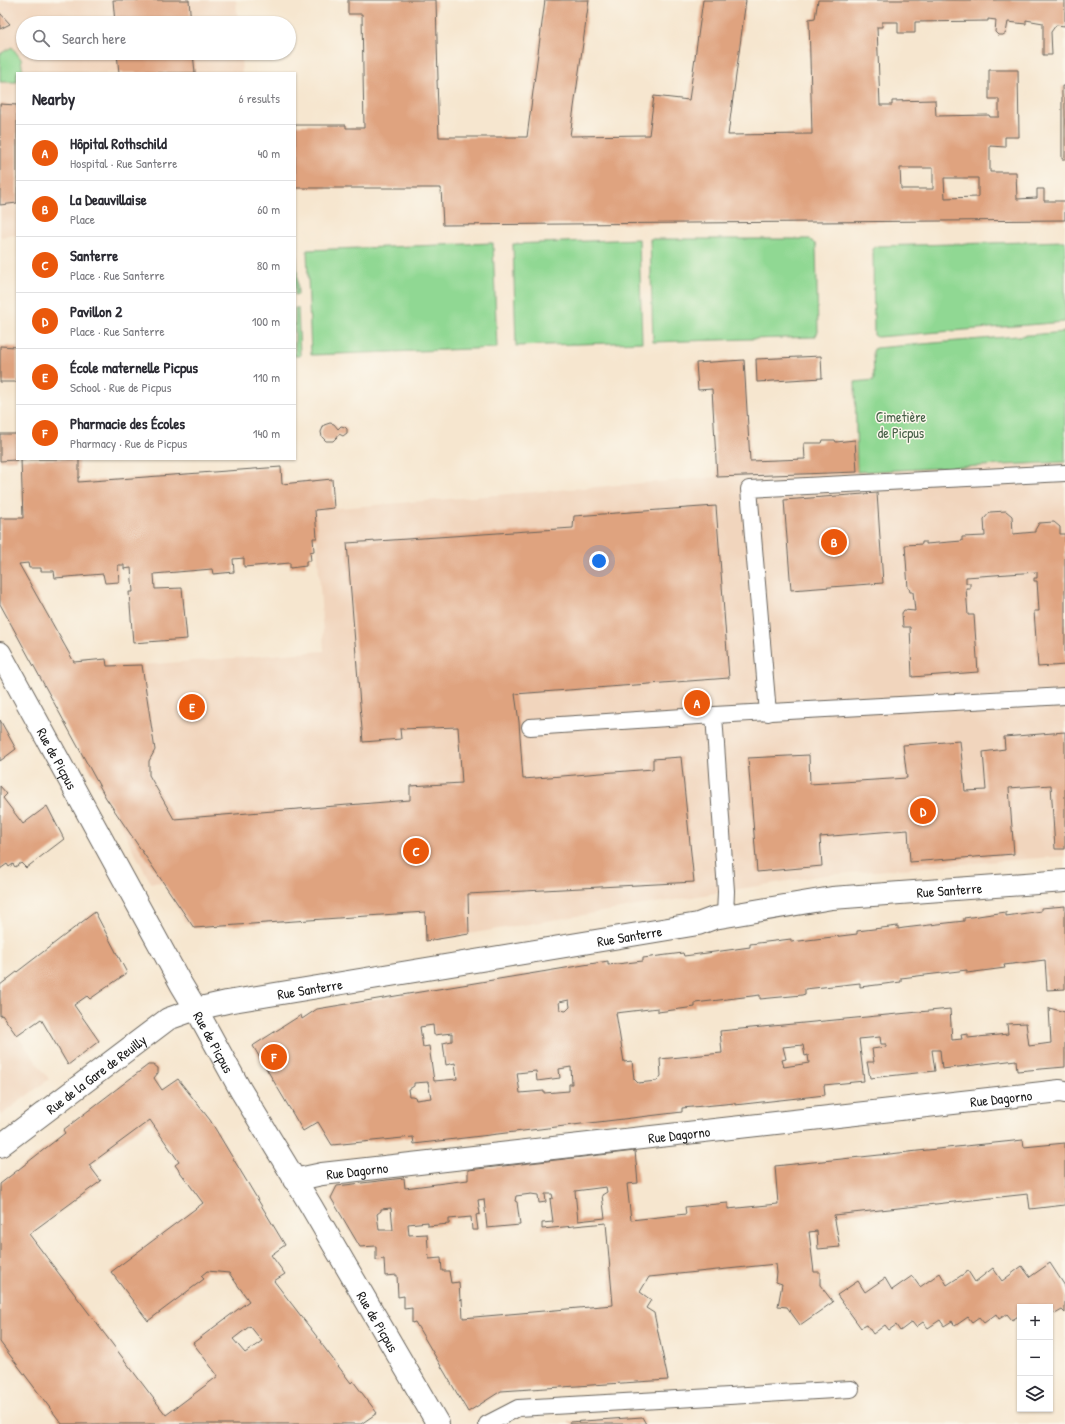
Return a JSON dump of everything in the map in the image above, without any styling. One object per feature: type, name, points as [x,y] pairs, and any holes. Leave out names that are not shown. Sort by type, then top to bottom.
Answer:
[{"type":"street","name":"Rue de Picpus","points":[[0,653],[181,984],[196,1008],[237,1083],[438,1424]]},
{"type":"street","name":"Rue Santerre","points":[[196,1008],[698,924],[714,918],[832,898],[1065,881]]},
{"type":"street","name":"Rue de la Gare de Reuilly","points":[[0,1146],[168,1019],[196,1008]]},
{"type":"street","name":"Rue Dagorno","points":[[294,1180],[322,1174],[1060,1091],[1065,1092]]},
{"type":"lane","points":[[768,713],[749,489],[1065,473]]},
{"type":"lane","points":[[530,727],[714,715],[1065,696]]},
{"type":"lane","points":[[714,715],[726,892],[725,916]]},
{"type":"lane","points":[[487,1424],[518,1408],[851,1389]]},
{"type":"shaded area","points":[[0,0],[236,0],[237,16],[16,16],[16,60],[241,60],[242,72],[16,72],[16,235],[0,237]]},
{"type":"shaded area","points":[[1065,462],[1065,856],[824,875],[426,941],[425,912],[194,928],[192,925],[184,921],[164,882],[151,883],[127,839],[125,832],[35,669],[68,651],[74,662],[106,659],[107,666],[142,665],[324,651],[315,510],[717,477]]},
{"type":"shaded area","points":[[0,988],[2,1015],[49,1079],[0,1116]]},
{"type":"green space","points":[[12,47],[16,52],[16,60],[21,60],[23,72],[16,72],[16,82],[0,82],[0,54]]},
{"type":"green space","points":[[639,239],[642,342],[516,346],[513,244]]},
{"type":"green space","points":[[650,239],[810,239],[816,245],[818,332],[815,337],[653,342]]},
{"type":"green space","points":[[1065,241],[1065,322],[877,337],[874,335],[873,249],[877,246]]},
{"type":"green space","points":[[493,243],[497,348],[311,355],[307,250]]},
{"type":"green space","points":[[296,247],[298,295],[296,295]]},
{"type":"green space","points":[[296,308],[298,308],[300,356],[296,356]]},
{"type":"green space","name":"Cimetière de Picpus","points":[[1065,332],[1065,462],[857,472],[855,382],[874,380],[873,351],[875,348]]},
{"type":"building","points":[[113,0],[189,0],[190,16],[114,16]]},
{"type":"building","points":[[348,0],[436,0],[439,137],[527,137],[545,0],[589,0],[570,136],[649,135],[654,96],[689,100],[703,0],[746,0],[728,135],[812,134],[809,19],[815,18],[818,0],[1065,0],[1065,26],[1056,25],[1051,32],[1052,55],[1043,55],[1043,23],[1026,20],[1026,24],[1008,22],[1006,33],[1003,35],[998,35],[995,32],[996,20],[988,19],[988,21],[915,22],[915,33],[898,33],[898,22],[882,22],[882,27],[877,27],[880,105],[892,105],[892,101],[935,100],[936,116],[989,115],[990,117],[999,117],[999,99],[989,99],[989,70],[1018,70],[1019,137],[1005,137],[1005,147],[990,146],[990,172],[1016,172],[1017,199],[1037,198],[1037,189],[1044,189],[1044,201],[1065,201],[1065,220],[443,225],[441,188],[296,188],[296,125],[346,125],[346,128],[364,128],[362,14],[348,14]],"holes":[[[900,168],[933,168],[933,189],[901,189]],[[944,178],[978,178],[978,197],[945,198]]]},
{"type":"building","points":[[0,13],[10,24],[0,29]]},
{"type":"building","points":[[118,60],[194,60],[195,72],[119,72]]},
{"type":"building","points":[[1062,86],[1065,86],[1065,159],[1062,159]]},
{"type":"building","points":[[0,104],[16,105],[16,203],[0,205]]},
{"type":"building","points":[[0,346],[16,347],[16,382],[0,382]]},
{"type":"building","points":[[821,356],[822,378],[757,382],[756,359]]},
{"type":"building","points":[[744,360],[750,461],[805,459],[804,443],[822,443],[823,440],[835,440],[836,442],[855,440],[857,472],[717,477],[712,389],[698,390],[696,363]]},
{"type":"building","points":[[330,423],[334,424],[338,429],[341,426],[345,427],[347,429],[347,433],[343,436],[339,434],[333,441],[326,441],[322,437],[321,432],[324,425]]},
{"type":"building","points":[[0,434],[16,434],[17,460],[0,461]]},
{"type":"building","points":[[21,460],[79,460],[78,482],[281,467],[282,484],[332,479],[334,508],[315,510],[317,538],[313,538],[314,551],[310,552],[311,561],[306,561],[306,566],[290,568],[290,563],[244,567],[244,558],[233,559],[234,572],[213,574],[212,569],[154,574],[155,589],[182,588],[187,639],[133,643],[129,592],[133,592],[131,568],[124,569],[124,565],[118,565],[119,582],[105,583],[103,574],[55,578],[54,571],[41,571],[41,568],[29,568],[28,563],[19,564],[74,662],[106,659],[107,666],[142,665],[155,750],[149,761],[149,775],[174,819],[410,800],[410,786],[462,783],[458,727],[400,729],[401,739],[363,742],[347,543],[573,528],[574,516],[716,506],[729,678],[515,694],[519,722],[523,779],[653,769],[653,759],[681,757],[694,882],[468,894],[469,934],[426,941],[425,912],[194,928],[106,798],[0,604],[0,518],[23,518]]},
{"type":"building","points":[[877,493],[883,583],[791,590],[784,500]]},
{"type":"building","points":[[1006,511],[1012,516],[1013,534],[1035,532],[1039,523],[1054,522],[1060,527],[1060,534],[1065,534],[1065,665],[1038,667],[1034,611],[1039,611],[1037,581],[1034,581],[1034,578],[1037,578],[1037,572],[966,577],[966,583],[970,583],[970,588],[966,588],[968,615],[974,615],[978,672],[912,677],[910,627],[903,627],[902,613],[904,610],[915,611],[913,592],[910,592],[908,588],[905,545],[922,544],[922,542],[926,542],[926,544],[962,541],[962,537],[985,536],[984,519],[990,512]]},
{"type":"building","points":[[0,720],[16,749],[0,761]]},
{"type":"building","points":[[1065,732],[1065,849],[1055,849],[1051,785],[1009,788],[1014,854],[910,862],[908,830],[820,837],[822,866],[757,872],[748,758],[809,755],[810,784],[907,778],[903,745],[960,741],[965,791],[986,790],[983,752],[1005,749],[1004,737]]},
{"type":"building","points":[[0,786],[7,794],[3,798],[23,824],[47,806],[64,839],[26,868],[21,863],[15,867],[13,864],[9,867],[7,864],[0,869]]},
{"type":"building","points":[[1065,906],[1065,989],[1047,990],[1045,960],[1004,965],[1005,968],[967,973],[967,970],[901,978],[901,982],[860,987],[860,983],[805,989],[805,994],[802,995],[760,999],[760,995],[695,1003],[695,1007],[658,1012],[658,1008],[616,1013],[624,1062],[632,1061],[634,1079],[638,1083],[657,1081],[661,1076],[660,1059],[722,1053],[720,1031],[950,1009],[952,1040],[962,1039],[961,1035],[968,1034],[968,1038],[1008,1034],[1007,1024],[1026,1023],[1029,1046],[1051,1043],[1049,1008],[1065,1012],[1065,1067],[1017,1071],[1016,1060],[942,1069],[940,1050],[932,1050],[935,1071],[870,1078],[867,1062],[874,1062],[872,1049],[886,1047],[886,1044],[881,1044],[880,1037],[859,1039],[864,1081],[824,1085],[825,1095],[735,1105],[735,1103],[682,1108],[682,1112],[414,1144],[413,1137],[332,1145],[318,1122],[303,1131],[253,1046],[301,1015],[302,1019],[317,1009],[608,961],[608,965],[643,961],[643,958],[683,953],[684,956],[750,947],[750,944],[791,939],[791,942],[857,934],[857,931],[898,926],[898,929],[964,921],[964,918],[1006,912],[1006,916],[1041,911],[1041,908]],"holes":[[[569,1000],[570,1007],[566,1011],[560,1010],[559,1002]],[[433,1025],[434,1035],[452,1033],[452,1041],[443,1043],[446,1065],[455,1063],[457,1079],[434,1081],[429,1046],[423,1047],[420,1027]],[[803,1045],[805,1056],[808,1055],[809,1063],[784,1067],[782,1060],[786,1059],[783,1047]],[[571,1067],[572,1084],[569,1084],[569,1091],[520,1093],[517,1073],[536,1071],[537,1081],[560,1078],[559,1069]],[[428,1082],[431,1098],[416,1100],[415,1097],[409,1096],[408,1089],[414,1086],[414,1083]]]},
{"type":"building","points":[[95,912],[127,973],[90,999],[87,996],[74,1005],[99,1041],[68,1065],[41,1019],[17,1036],[2,1015],[0,1016],[0,985]]},
{"type":"building","points":[[148,1065],[154,1065],[158,1068],[158,1073],[154,1078],[162,1090],[178,1079],[210,1120],[285,1245],[271,1255],[285,1274],[274,1281],[351,1383],[353,1381],[377,1413],[361,1424],[62,1424],[0,1342],[0,1184],[65,1133],[63,1130]],"holes":[[[150,1120],[179,1162],[175,1165],[203,1203],[111,1272],[148,1321],[204,1279],[201,1276],[207,1271],[229,1273],[249,1301],[193,1343],[218,1376],[166,1415],[29,1234],[101,1181],[89,1165]],[[250,1326],[262,1341],[245,1353],[233,1339]]]},
{"type":"building","points":[[1023,1140],[1024,1147],[1065,1143],[1065,1205],[1030,1209],[1028,1194],[834,1215],[840,1247],[818,1249],[817,1231],[809,1232],[814,1272],[820,1272],[820,1285],[833,1302],[800,1325],[787,1307],[778,1306],[782,1284],[776,1282],[776,1264],[649,1277],[640,1292],[651,1300],[646,1308],[654,1313],[668,1380],[501,1391],[468,1412],[415,1322],[412,1323],[412,1308],[404,1309],[404,1296],[398,1297],[397,1275],[385,1276],[384,1259],[376,1260],[376,1246],[360,1247],[331,1198],[337,1186],[404,1178],[405,1188],[468,1180],[468,1170],[635,1151],[638,1183],[627,1184],[631,1220],[686,1214],[685,1207],[728,1203],[728,1209],[778,1204],[775,1166]],"holes":[[[606,1187],[607,1192],[602,1195],[605,1218],[578,1221],[575,1191]],[[531,1194],[538,1195],[539,1203],[546,1202],[545,1194],[552,1194],[553,1198],[550,1199],[553,1222],[542,1223],[542,1229],[606,1223],[613,1305],[463,1318],[459,1282],[451,1283],[449,1271],[442,1271],[441,1258],[429,1259],[427,1234],[409,1235],[408,1224],[428,1222],[428,1226],[449,1224],[449,1219],[471,1217],[472,1230],[478,1230],[476,1215],[480,1214],[478,1200],[484,1199],[487,1228],[520,1225],[517,1202],[515,1201],[516,1196]],[[391,1208],[393,1230],[379,1230],[377,1214],[381,1211],[381,1209]]]},
{"type":"building","points":[[1050,1263],[1065,1286],[1065,1313],[1062,1310],[1055,1314],[1053,1312],[1053,1304],[1017,1304],[1017,1317],[1012,1320],[1007,1314],[999,1319],[996,1314],[984,1323],[979,1317],[972,1322],[968,1317],[955,1326],[952,1321],[944,1326],[940,1320],[928,1328],[923,1322],[916,1327],[912,1322],[900,1331],[896,1325],[889,1330],[885,1325],[873,1334],[867,1325],[861,1328],[837,1295],[858,1281],[865,1292],[885,1278],[892,1290],[912,1276],[920,1287],[940,1273],[947,1285],[968,1271],[975,1282],[993,1268],[1002,1281],[1022,1266],[1030,1277]]},
{"type":"building","points":[[642,1417],[646,1424],[570,1424],[569,1422]]},
{"type":"place","name":"La Deauvillaise","points":[[834,542]]},
{"type":"place","name":"Hôpital Rothschild","points":[[697,703]]},
{"type":"place","name":"École maternelle Picpus","points":[[192,707]]},
{"type":"place","name":"Pavillon 2","points":[[923,811]]},
{"type":"place","name":"Santerre","points":[[416,851]]},
{"type":"place","name":"Pharmacie des Écoles","points":[[274,1057]]}]
